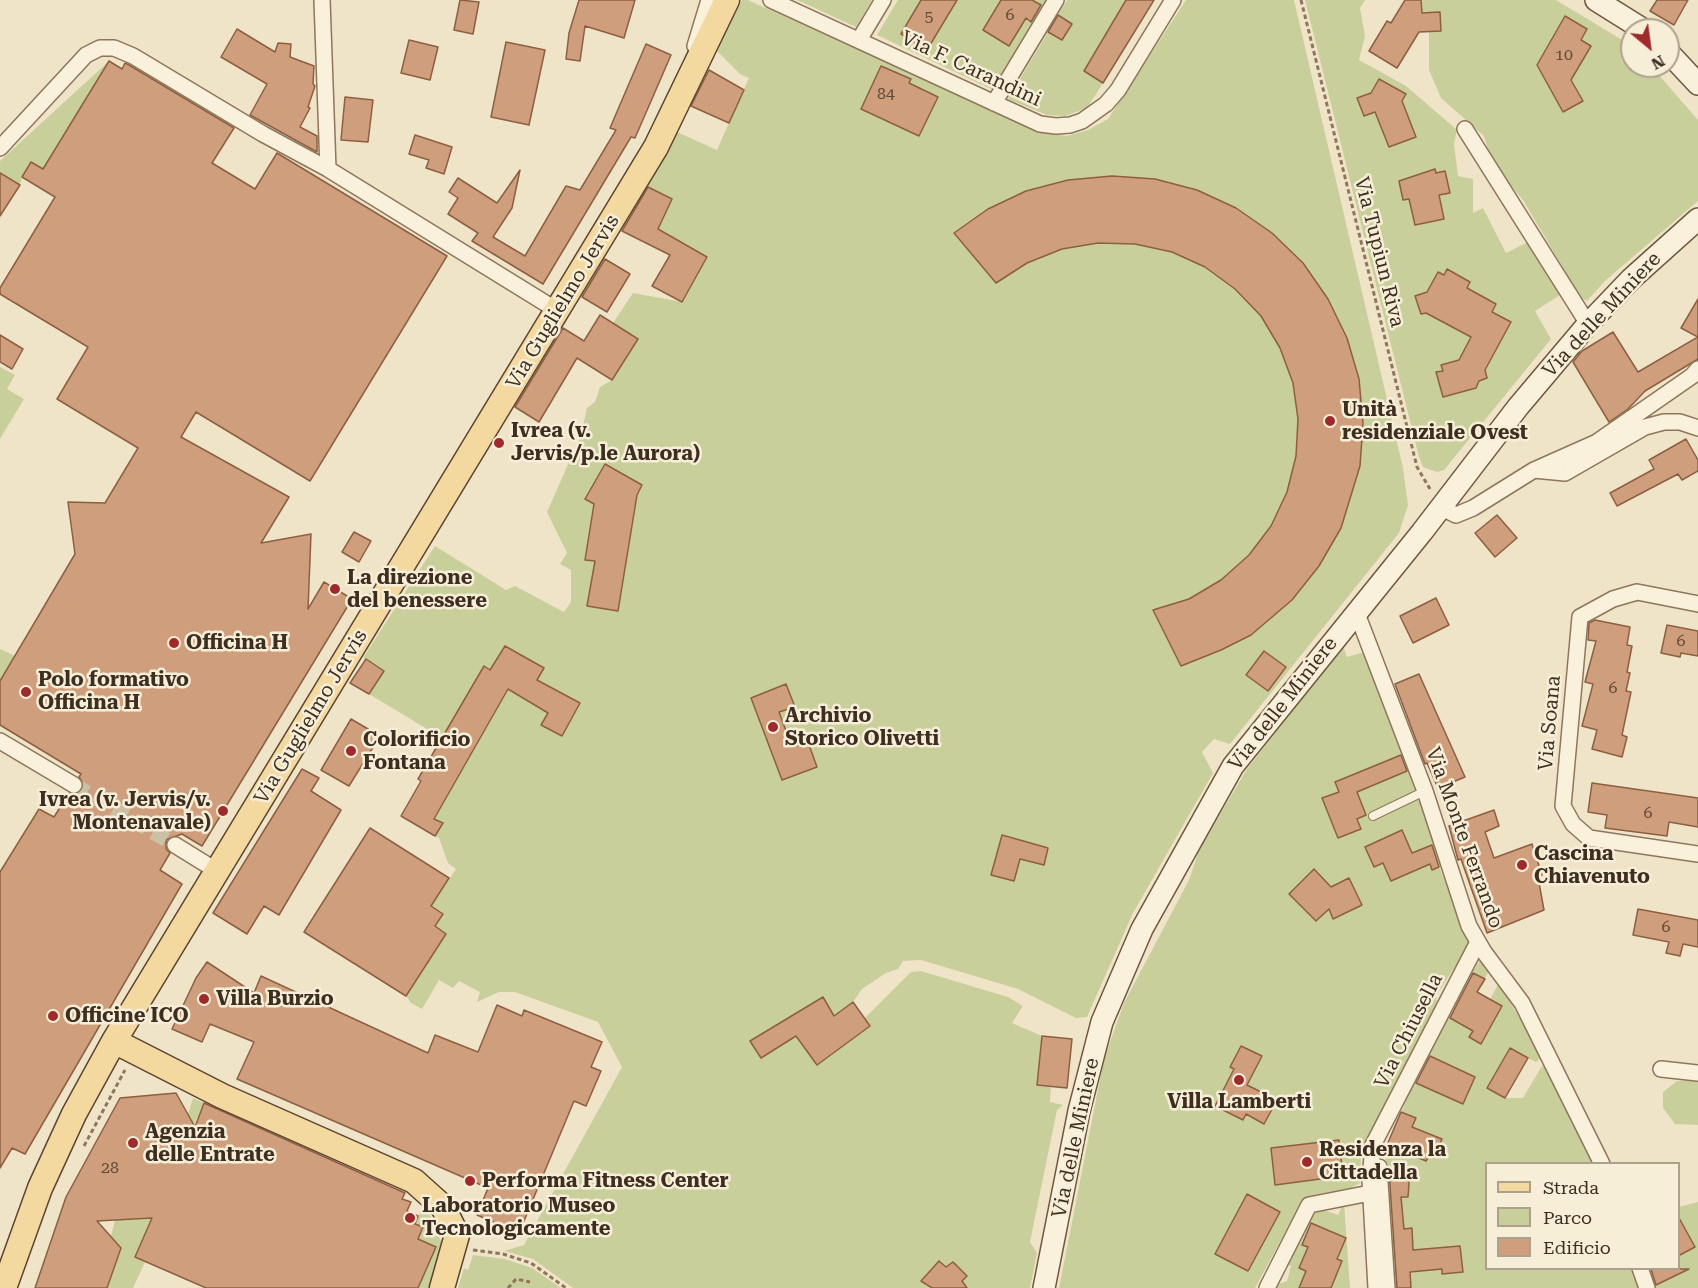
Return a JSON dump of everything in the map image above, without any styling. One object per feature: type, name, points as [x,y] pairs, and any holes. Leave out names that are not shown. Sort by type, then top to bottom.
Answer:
[{"type":"main road","name":"Via Guglielmo Jervis","points":[[4,1288],[40,1188],[74,1114],[124,1046],[217,871],[656,147],[727,0]]},
{"type":"main road","points":[[124,1046],[222,1096],[414,1181],[443,1207],[456,1235],[442,1288]]},
{"type":"street","points":[[322,0],[328,169]]},
{"type":"street","points":[[699,58],[695,47],[709,0]]},
{"type":"street","name":"Via F. Carandini","points":[[771,0],[1040,124],[1070,125],[1092,115],[1118,90],[1173,0]]},
{"type":"street","points":[[859,40],[883,0]]},
{"type":"street","points":[[994,103],[1056,0]]},
{"type":"street","points":[[1596,0],[1625,18]]},
{"type":"street","points":[[0,148],[86,55],[92,50],[107,47],[133,56],[263,134],[328,169],[558,311]]},
{"type":"street","points":[[1680,65],[1698,84]]},
{"type":"street","points":[[1465,129],[1588,324]]},
{"type":"street","name":"Via delle Miniere","points":[[1044,1288],[1079,1111],[1098,1036],[1142,929],[1233,766],[1518,407],[1588,324],[1631,279],[1698,219]]},
{"type":"street","points":[[1440,507],[1456,515],[1473,508],[1534,470],[1597,442],[1696,372]]},
{"type":"street","points":[[1534,470],[1564,472],[1645,427],[1664,422],[1693,424],[1698,428]]},
{"type":"street","name":"Via Soana","points":[[1698,604],[1637,592],[1613,599],[1580,618],[1563,807],[1573,824],[1589,838],[1698,854]]},
{"type":"street","name":"Via Monte Ferrando","points":[[1356,611],[1425,791],[1466,916],[1478,942],[1522,1003],[1601,1162]]},
{"type":"street","points":[[0,741],[74,785]]},
{"type":"street","points":[[175,845],[217,871]]},
{"type":"street","name":"Via Chiusella","points":[[1376,1288],[1370,1193],[1373,1146],[1478,942]]},
{"type":"street","points":[[1661,1069],[1698,1073]]},
{"type":"street","points":[[1378,1140],[1387,1288]]},
{"type":"street","points":[[1267,1288],[1309,1205],[1370,1193]]},
{"type":"street","points":[[1640,1270],[1647,1288]]},
{"type":"lane","points":[[1373,816],[1425,791]]},
{"type":"path","name":"Via Tupiun Riva","points":[[1301,0],[1417,467],[1440,507]]},
{"type":"path","points":[[79,1156],[124,1046]]},
{"type":"path","points":[[450,1259],[466,1265],[471,1250],[503,1254],[531,1263],[566,1288]]},
{"type":"path","points":[[508,1288],[516,1279],[530,1282]]},
{"type":"green space","points":[[742,0],[748,0],[1040,132],[1067,136],[1088,130],[1108,119],[1186,0],[1294,0],[1403,468],[1408,505],[1399,533],[1230,744],[1214,739],[1202,752],[1213,773],[1133,913],[1087,1017],[1076,1018],[1018,989],[921,960],[903,961],[898,969],[886,973],[862,989],[853,1002],[865,1018],[911,972],[921,971],[1008,997],[1023,1006],[1012,1023],[1042,1036],[1037,1085],[1051,1086],[1050,1102],[1063,1105],[1057,1110],[1030,1242],[1037,1253],[1030,1288],[573,1288],[533,1259],[504,1251],[524,1245],[622,1067],[598,1022],[515,992],[499,992],[477,1002],[480,992],[459,981],[453,988],[439,980],[422,1009],[411,1003],[406,996],[446,934],[435,926],[443,914],[431,906],[456,869],[448,863],[439,838],[435,836],[442,824],[434,819],[508,689],[525,700],[544,668],[505,646],[490,670],[484,667],[442,738],[369,694],[384,671],[363,658],[435,546],[506,590],[515,586],[564,612],[571,602],[571,570],[560,564],[567,553],[547,512],[581,435],[587,408],[595,402],[600,387],[612,380],[613,323],[633,293],[682,302],[707,257],[679,241],[670,256],[650,245],[672,199],[646,186],[677,132],[717,150],[749,78],[740,74],[717,51]]},
{"type":"green space","points":[[797,0],[872,0],[856,27]]},
{"type":"green space","points":[[898,0],[1048,0],[993,90],[877,35]]},
{"type":"green space","points":[[1067,0],[1126,0],[1084,71],[1103,83],[1087,108],[1065,116],[1047,115],[1008,99],[1048,32],[1062,40],[1072,24],[1058,15]]},
{"type":"green space","points":[[1305,0],[1365,0],[1360,8],[1365,36],[1359,60],[1406,86],[1457,130],[1454,144],[1458,176],[1473,179],[1473,213],[1483,208],[1506,253],[1528,242],[1560,295],[1535,311],[1551,339],[1444,470],[1437,472],[1423,467],[1419,457]]},
{"type":"green space","points":[[1421,0],[1556,0],[1620,39],[1620,78],[1661,78],[1698,120],[1698,201],[1606,280],[1587,301],[1581,298],[1523,200],[1492,163],[1484,136],[1441,98],[1429,70],[1429,31],[1441,30],[1440,12],[1422,13]]},
{"type":"green space","points":[[109,61],[43,169],[22,177],[20,185],[0,173],[0,161]]},
{"type":"green space","points":[[0,367],[15,375],[7,389],[24,399],[0,439]]},
{"type":"green space","points":[[1343,646],[1347,657],[1364,652],[1446,865],[1439,867],[1470,939],[1470,944],[1436,996],[1437,1003],[1368,1143],[1361,1148],[1360,1183],[1351,1188],[1313,1195],[1300,1205],[1255,1288],[1059,1288],[1104,1059],[1124,1003],[1189,880],[1199,850],[1247,769]]},
{"type":"green space","points":[[0,649],[15,656],[0,681]]},
{"type":"green space","points":[[1482,956],[1490,969],[1460,1023],[1473,1030],[1499,983],[1542,1057],[1536,1062],[1528,1058],[1505,1098],[1523,1098],[1542,1066],[1550,1070],[1594,1162],[1485,1162],[1485,1270],[1634,1270],[1641,1288],[1389,1288],[1384,1172],[1387,1145],[1426,1055]]},
{"type":"green space","points":[[1677,1081],[1698,1081],[1698,1125],[1675,1124],[1663,1108],[1663,1092]]},
{"type":"green space","points":[[193,1098],[204,1103],[135,1256],[145,1262],[133,1288],[107,1288],[121,1248],[111,1236],[115,1220],[188,1114]]},
{"type":"green space","points":[[1344,1202],[1350,1288],[1274,1288],[1273,1286],[1287,1281],[1291,1266],[1282,1262],[1313,1206],[1338,1215]]},
{"type":"green space","points":[[1698,1202],[1698,1288],[1656,1288],[1647,1270],[1680,1270],[1680,1207]]},
{"type":"green space","points":[[423,1206],[431,1217],[443,1246],[430,1288],[418,1288],[418,1239],[423,1228],[415,1224]]},
{"type":"green space","points":[[473,1255],[505,1259],[532,1268],[561,1288],[458,1288],[464,1268],[468,1270]]},
{"type":"building","points":[[460,0],[479,2],[473,34],[454,30]]},
{"type":"building","points":[[579,0],[635,0],[624,38],[585,26],[580,61],[566,59],[569,33]]},
{"type":"building","points":[[921,0],[957,0],[927,50],[901,34]]},
{"type":"building","points":[[1001,0],[1032,0],[1041,5],[1031,22],[1026,18],[1009,46],[983,30]]},
{"type":"building","points":[[1126,0],[1154,0],[1103,83],[1084,71]]},
{"type":"building","points":[[1405,0],[1421,0],[1422,13],[1440,12],[1441,31],[1419,32],[1397,68],[1369,51],[1387,21],[1391,23]]},
{"type":"building","points":[[1657,0],[1688,0],[1678,18],[1662,18],[1650,11]]},
{"type":"building","points":[[1058,15],[1072,24],[1062,40],[1048,32]]},
{"type":"building","points":[[1565,16],[1587,29],[1581,40],[1591,46],[1571,80],[1583,101],[1563,112],[1537,65]]},
{"type":"building","points":[[237,29],[275,52],[278,43],[291,44],[290,57],[314,66],[313,84],[315,86],[308,107],[310,108],[300,127],[317,136],[317,152],[250,115],[267,84],[221,57]]},
{"type":"building","points":[[409,40],[438,47],[430,80],[401,73]]},
{"type":"building","points":[[506,42],[545,50],[529,125],[491,117]]},
{"type":"building","points":[[646,44],[671,55],[635,138],[631,137],[543,284],[472,241],[478,233],[448,214],[458,198],[449,192],[458,178],[497,203],[520,170],[512,208],[493,237],[525,256],[566,186],[580,190],[616,130],[610,128]]},
{"type":"building","points":[[109,61],[122,69],[125,63],[129,65],[234,128],[212,163],[255,189],[277,153],[447,256],[310,481],[196,412],[181,437],[289,497],[261,543],[311,534],[308,609],[324,582],[352,599],[202,846],[182,834],[166,840],[166,849],[170,853],[160,870],[182,884],[25,1154],[12,1148],[0,1168],[0,872],[39,809],[54,817],[69,793],[79,793],[84,785],[79,777],[81,774],[0,725],[0,681],[75,554],[68,502],[105,503],[138,448],[57,399],[88,347],[0,294],[0,288],[55,197],[22,177],[31,162],[43,169]]},
{"type":"building","points":[[881,66],[911,79],[909,83],[938,97],[919,136],[861,109]]},
{"type":"building","points":[[709,70],[744,90],[729,123],[691,106]]},
{"type":"building","points":[[1379,79],[1406,94],[1402,101],[1416,137],[1389,147],[1375,112],[1364,116],[1357,98],[1371,93]]},
{"type":"building","points":[[345,97],[373,100],[368,142],[341,140]]},
{"type":"building","points":[[415,135],[452,147],[444,174],[426,168],[429,160],[409,154]]},
{"type":"building","points":[[1435,169],[1436,173],[1445,171],[1450,193],[1439,195],[1444,219],[1415,225],[1409,199],[1403,200],[1399,181]]},
{"type":"building","points":[[0,173],[20,185],[0,216]]},
{"type":"building","name":"Unità residenziale Ovest","points":[[1112,176],[1155,179],[1197,190],[1236,208],[1272,233],[1303,263],[1328,299],[1347,338],[1359,379],[1363,423],[1360,466],[1341,528],[1319,566],[1292,600],[1251,635],[1181,666],[1153,610],[1189,599],[1221,580],[1249,555],[1271,526],[1287,492],[1296,456],[1298,419],[1293,383],[1280,348],[1261,316],[1235,289],[1205,267],[1172,252],[1135,244],[1098,243],[1062,249],[1027,263],[996,283],[954,233],[988,209],[1026,191],[1068,180]]},
{"type":"building","points":[[648,187],[672,199],[658,229],[707,257],[682,302],[652,286],[670,255],[622,231]]},
{"type":"building","points":[[605,259],[630,274],[607,312],[582,297]]},
{"type":"building","points":[[1447,269],[1470,282],[1467,288],[1496,304],[1492,312],[1511,322],[1485,370],[1487,378],[1479,381],[1476,388],[1443,397],[1436,372],[1443,371],[1441,365],[1459,360],[1471,337],[1426,313],[1421,314],[1415,296],[1427,292],[1438,272],[1444,275]]},
{"type":"building","points":[[1698,299],[1698,337],[1681,328]]},
{"type":"building","points":[[600,315],[638,339],[612,380],[577,358],[539,422],[515,407],[563,328],[584,341]]},
{"type":"building","points":[[1613,332],[1638,372],[1698,337],[1698,359],[1645,391],[1628,409],[1609,422],[1573,362],[1582,351]]},
{"type":"building","points":[[0,335],[23,349],[12,369],[0,362]]},
{"type":"building","points":[[1686,439],[1698,460],[1698,471],[1682,480],[1678,474],[1617,506],[1610,493],[1654,469],[1649,460]]},
{"type":"building","points":[[605,464],[642,485],[637,495],[618,611],[587,606],[595,561],[585,560],[594,504],[585,499]]},
{"type":"building","points":[[1497,515],[1517,538],[1495,557],[1475,533]]},
{"type":"building","points":[[354,532],[371,541],[359,562],[342,552]]},
{"type":"building","points":[[1436,598],[1449,625],[1413,643],[1400,616]]},
{"type":"building","points":[[1595,620],[1630,627],[1627,645],[1632,646],[1626,691],[1631,692],[1622,735],[1627,737],[1622,757],[1592,749],[1597,730],[1582,726],[1593,684],[1585,682],[1596,641],[1588,640],[1589,623]]},
{"type":"building","points":[[1667,625],[1698,631],[1698,656],[1681,653],[1680,657],[1661,653]]},
{"type":"building","points":[[505,646],[544,668],[537,680],[580,703],[562,736],[541,725],[548,713],[508,689],[434,819],[443,823],[435,836],[401,816],[421,781],[418,779],[484,666],[490,670]]},
{"type":"building","points":[[1264,651],[1286,667],[1268,691],[1246,675]]},
{"type":"building","points":[[366,659],[384,671],[369,694],[350,683]]},
{"type":"building","points":[[1419,674],[1465,777],[1438,788],[1427,763],[1425,764],[1395,684]]},
{"type":"building","name":"Archivio Storico Olivetti","points":[[786,684],[795,707],[779,712],[792,747],[808,742],[817,767],[782,780],[751,698]]},
{"type":"building","name":"Colorificio Fontana","points":[[351,719],[380,736],[349,786],[321,770]]},
{"type":"building","points":[[1401,755],[1407,771],[1357,792],[1366,815],[1357,819],[1361,829],[1338,838],[1322,798],[1339,792],[1335,782]]},
{"type":"building","points":[[302,769],[319,778],[311,791],[341,810],[279,915],[264,906],[247,934],[213,913]]},
{"type":"building","points":[[1592,783],[1698,798],[1698,827],[1669,822],[1667,836],[1605,828],[1607,815],[1588,812]]},
{"type":"building","name":"Cascina Chiavenuto","points":[[1494,810],[1499,826],[1485,832],[1494,858],[1532,844],[1542,875],[1538,877],[1544,910],[1487,933],[1461,859],[1458,860],[1449,826]]},
{"type":"building","points":[[370,828],[449,878],[431,906],[443,914],[435,926],[446,934],[406,996],[304,932]]},
{"type":"building","points":[[1402,830],[1412,853],[1432,845],[1439,867],[1432,870],[1430,864],[1391,881],[1383,863],[1374,867],[1365,847]]},
{"type":"building","points":[[1002,835],[1048,848],[1044,865],[1020,859],[1014,881],[991,875]]},
{"type":"building","points":[[1314,869],[1331,887],[1349,878],[1362,905],[1333,919],[1329,909],[1316,921],[1289,894]]},
{"type":"building","points":[[1638,909],[1698,920],[1698,947],[1683,944],[1680,956],[1666,953],[1669,942],[1633,935]]},
{"type":"building","points":[[207,962],[254,993],[261,976],[428,1053],[435,1035],[478,1052],[497,1005],[522,1016],[524,1010],[602,1042],[591,1067],[601,1071],[586,1106],[574,1101],[519,1233],[477,1215],[488,1188],[237,1079],[254,1042],[210,1024],[202,1042],[172,1029],[196,978]]},
{"type":"building","points":[[1473,973],[1485,979],[1477,992],[1502,1006],[1481,1044],[1469,1037],[1473,1031],[1450,1018]]},
{"type":"building","points":[[823,997],[834,1016],[853,1002],[870,1026],[817,1065],[796,1036],[761,1058],[750,1041]]},
{"type":"building","points":[[1042,1036],[1072,1039],[1067,1088],[1037,1085]]},
{"type":"building","name":"Villa Lamberti","points":[[1241,1046],[1262,1056],[1247,1085],[1277,1100],[1264,1124],[1246,1114],[1243,1120],[1215,1106],[1234,1069],[1230,1067]]},
{"type":"building","points":[[1510,1048],[1528,1058],[1505,1098],[1487,1088]]},
{"type":"building","points":[[1430,1056],[1475,1077],[1463,1104],[1416,1083]]},
{"type":"building","points":[[176,1093],[195,1127],[204,1103],[405,1193],[402,1199],[411,1202],[407,1211],[418,1216],[415,1224],[423,1227],[418,1239],[436,1247],[418,1288],[206,1288],[135,1257],[152,1218],[97,1221],[121,1248],[107,1288],[35,1288],[66,1197],[120,1098]]},
{"type":"building","points":[[1401,1112],[1416,1118],[1412,1127],[1442,1139],[1434,1158],[1429,1156],[1426,1161],[1387,1145]]},
{"type":"building","name":"Residenza la Cittadella","points":[[1339,1140],[1343,1176],[1275,1185],[1271,1148]]},
{"type":"building","points":[[1410,1170],[1408,1197],[1401,1197],[1404,1229],[1412,1228],[1413,1250],[1460,1246],[1463,1272],[1442,1274],[1442,1269],[1410,1272],[1411,1288],[1397,1288],[1389,1171]]},
{"type":"building","name":"Residenza la Cittadella","points":[[1247,1194],[1280,1212],[1248,1271],[1215,1254]]},
{"type":"building","points":[[1680,1220],[1695,1247],[1680,1255]]},
{"type":"building","name":"Residenza la Cittadella","points":[[1311,1223],[1346,1238],[1337,1259],[1342,1261],[1331,1288],[1299,1288],[1306,1271],[1299,1268],[1308,1247],[1302,1245]]},
{"type":"building","points":[[939,1261],[946,1267],[953,1262],[967,1276],[962,1281],[967,1288],[932,1288],[921,1281]]},
{"type":"building","points":[[1689,1269],[1656,1285],[1651,1270]]},
{"type":"tunnel","points":[[74,785],[175,845]]},
{"type":"place","name":"Unità residenziale Ovest","points":[[1330,421]]},
{"type":"place","name":"Ivrea (v. Jervis/p.le Aurora)","points":[[499,443]]},
{"type":"place","name":"La direzione del benessere","points":[[335,589]]},
{"type":"place","name":"Officina H","points":[[174,643]]},
{"type":"place","name":"Polo formativo Officina H","points":[[26,692]]},
{"type":"place","name":"Archivio Storico Olivetti","points":[[773,727]]},
{"type":"place","name":"Colorificio Fontana","points":[[351,751]]},
{"type":"place","name":"Ivrea (v. Jervis/v. Montenavale)","points":[[223,811]]},
{"type":"place","name":"Cascina Chiavenuto","points":[[1522,865]]},
{"type":"place","name":"Villa Burzio","points":[[204,999]]},
{"type":"place","name":"Officine ICO","points":[[53,1016]]},
{"type":"place","name":"Villa Lamberti","points":[[1239,1080]]},
{"type":"place","name":"Agenzia delle Entrate","points":[[133,1143]]},
{"type":"place","name":"Residenza la Cittadella","points":[[1307,1162]]},
{"type":"place","name":"Performa Fitness Center","points":[[470,1181]]},
{"type":"place","name":"Laboratorio Museo Tecnologicamente","points":[[410,1218]]}]
